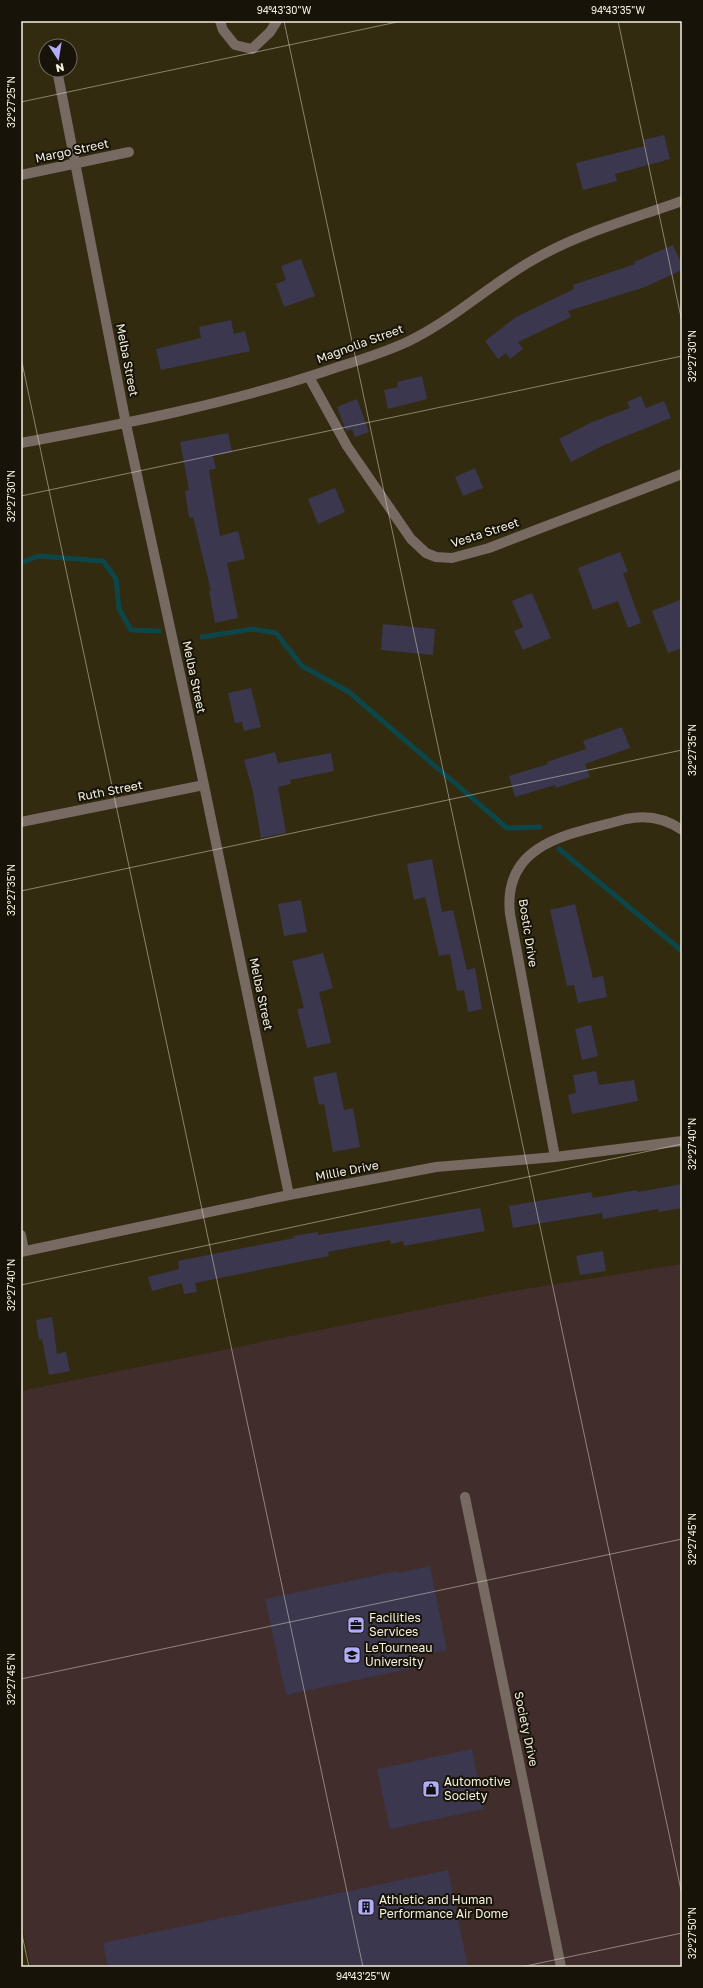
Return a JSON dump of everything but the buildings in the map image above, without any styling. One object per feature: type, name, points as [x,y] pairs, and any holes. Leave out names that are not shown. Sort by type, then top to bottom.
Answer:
[{"type":"street","points":[[220,21],[223,30],[234,45],[252,49],[270,32],[277,21]]},
{"type":"street","name":"Melba Street","points":[[59,78],[126,424],[204,785],[289,1195]]},
{"type":"street","name":"Margo Street","points":[[21,175],[129,152]]},
{"type":"street","name":"Magnolia Street","points":[[21,443],[126,424],[215,404],[309,377],[371,356],[408,341],[442,322],[521,268],[559,246],[682,202]]},
{"type":"street","name":"Vesta Street","points":[[309,377],[347,446],[411,539],[426,553],[436,557],[452,558],[489,548],[682,474]]},
{"type":"street","name":"Ruth Street","points":[[21,822],[204,785]]},
{"type":"street","name":"Bostic Drive","points":[[555,1157],[510,914],[509,895],[513,877],[528,855],[548,842],[604,825],[630,818],[644,817],[668,822],[682,830]]},
{"type":"street","name":"Millie Drive","points":[[23,1252],[289,1195],[436,1167],[555,1157],[682,1141]]},
{"type":"street","points":[[21,1235],[23,1252]]},
{"type":"street","name":"Society Drive","points":[[465,1497],[561,1967]]},
{"type":"shaded area","name":"LeTourneau University","points":[[682,1264],[682,1967],[31,1967],[21,1918],[21,1391],[507,1292]]},
{"type":"waterway","points":[[21,563],[38,556],[103,561],[116,579],[119,609],[131,630],[159,631]]},
{"type":"waterway","points":[[202,637],[253,629],[276,633],[302,666],[349,692],[507,828],[540,827]]},
{"type":"waterway","points":[[559,849],[682,951]]},
{"type":"place","name":"Facilities Services","points":[[356,1625]]},
{"type":"place","name":"LeTourneau University","points":[[352,1655]]},
{"type":"place","name":"Automotive Society","points":[[431,1789]]},
{"type":"place","name":"Athletic and Human Performance Air Dome","points":[[366,1907]]}]
